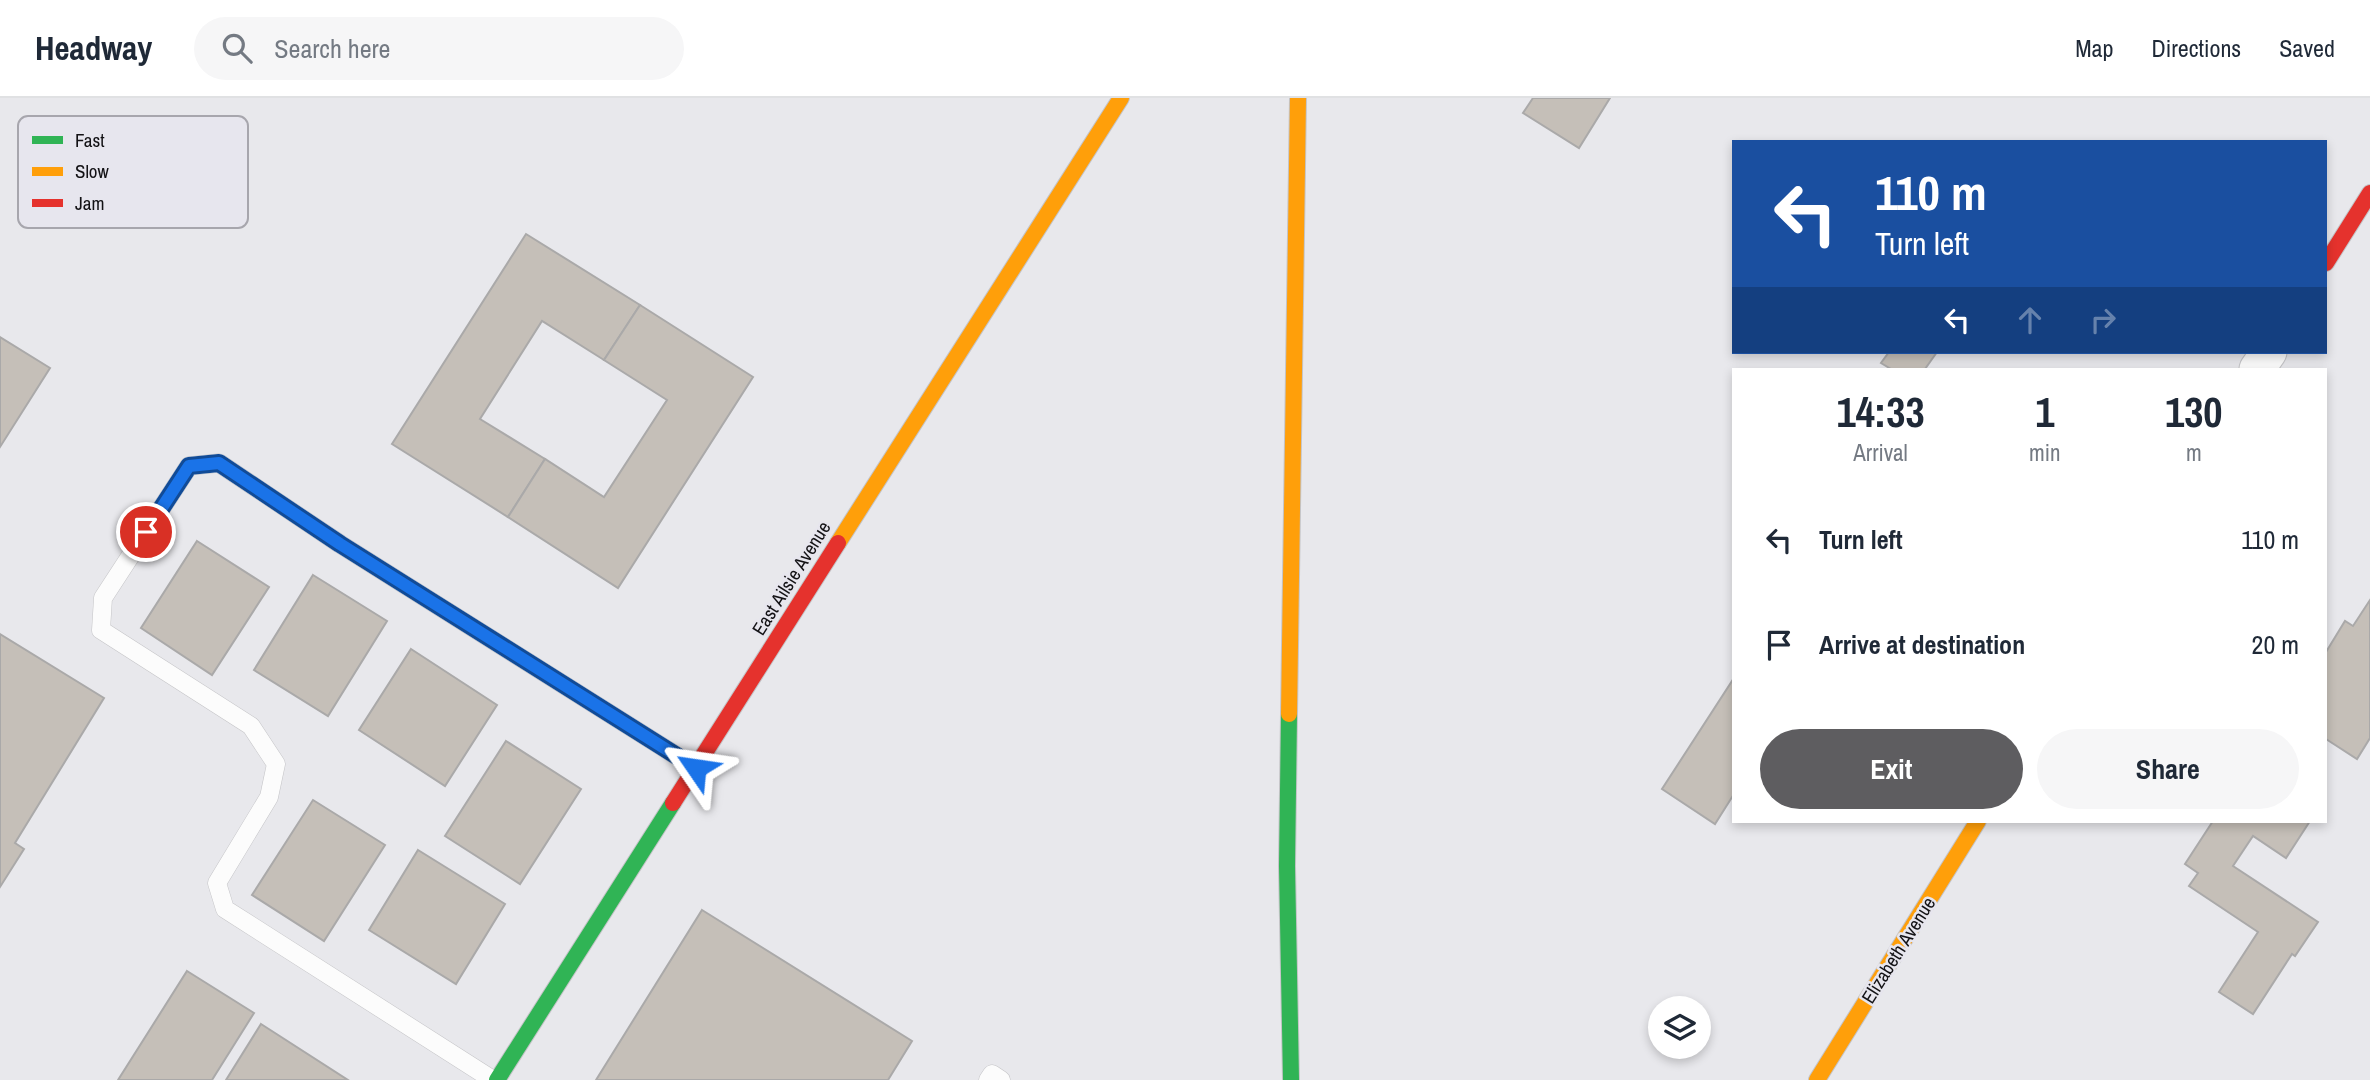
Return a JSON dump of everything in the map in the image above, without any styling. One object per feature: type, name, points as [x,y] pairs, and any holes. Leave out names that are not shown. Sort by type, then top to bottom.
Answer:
[{"type":"street","name":"East Ailsie Avenue","points":[[495,1080],[1121,98]]},
{"type":"street","points":[[1291,1080],[1287,866],[1298,98]]},
{"type":"street","points":[[2327,260],[2370,193]]},
{"type":"street","name":"Elizabeth Avenue","points":[[1817,1080],[1977,823]]},
{"type":"lane","points":[[495,1080],[225,909],[216,883],[268,797],[276,764],[251,726],[101,630],[103,598],[189,466],[219,463],[340,544],[696,768]]},
{"type":"building","points":[[1533,98],[1610,98],[1579,148],[1523,113]]},
{"type":"building","points":[[526,234],[640,305],[604,360],[542,321],[480,419],[545,459],[508,517],[392,444]]},
{"type":"building","points":[[640,305],[753,377],[618,588],[508,517],[545,459],[604,497],[667,400],[604,360]]},
{"type":"building","points":[[0,337],[50,368],[0,447]]},
{"type":"building","points":[[1888,354],[1936,354],[1926,368],[1889,368],[1881,363]]},
{"type":"building","points":[[197,541],[269,587],[212,675],[141,628]]},
{"type":"building","points":[[313,575],[387,621],[328,716],[254,670]]},
{"type":"building","points":[[2370,600],[2370,738],[2357,759],[2327,740],[2327,650],[2345,621],[2353,626]]},
{"type":"building","points":[[0,634],[104,698],[15,843],[24,849],[0,887]]},
{"type":"building","points":[[411,649],[497,705],[445,786],[359,730]]},
{"type":"building","points":[[1732,681],[1732,797],[1715,824],[1662,789]]},
{"type":"building","points":[[506,741],[581,789],[520,884],[445,836]]},
{"type":"building","points":[[313,800],[385,845],[324,941],[252,895]]},
{"type":"building","points":[[2212,823],[2309,823],[2286,858],[2253,836],[2233,866],[2318,922],[2295,956],[2292,954],[2253,1014],[2219,992],[2258,932],[2189,886],[2198,873],[2185,864]]},
{"type":"building","points":[[418,850],[505,904],[456,984],[369,930]]},
{"type":"building","points":[[702,910],[912,1041],[888,1080],[596,1080]]},
{"type":"building","points":[[187,971],[254,1013],[212,1080],[118,1080]]},
{"type":"building","points":[[261,1024],[348,1080],[226,1080]]},
{"type":"traffic: fast","points":[[1289,714],[1287,866],[1291,1080]]},
{"type":"traffic: fast","points":[[497,1080],[673,803]]},
{"type":"traffic: slow","points":[[838,543],[1121,98]]},
{"type":"traffic: slow","points":[[1289,714],[1298,98]]},
{"type":"traffic: slow","points":[[1817,1080],[1977,823]]},
{"type":"traffic: jam","points":[[2327,261],[2370,193]]},
{"type":"traffic: jam","points":[[673,803],[838,543]]},
{"type":"route","points":[[146,532],[189,466],[219,463],[340,544],[696,768]]}]
